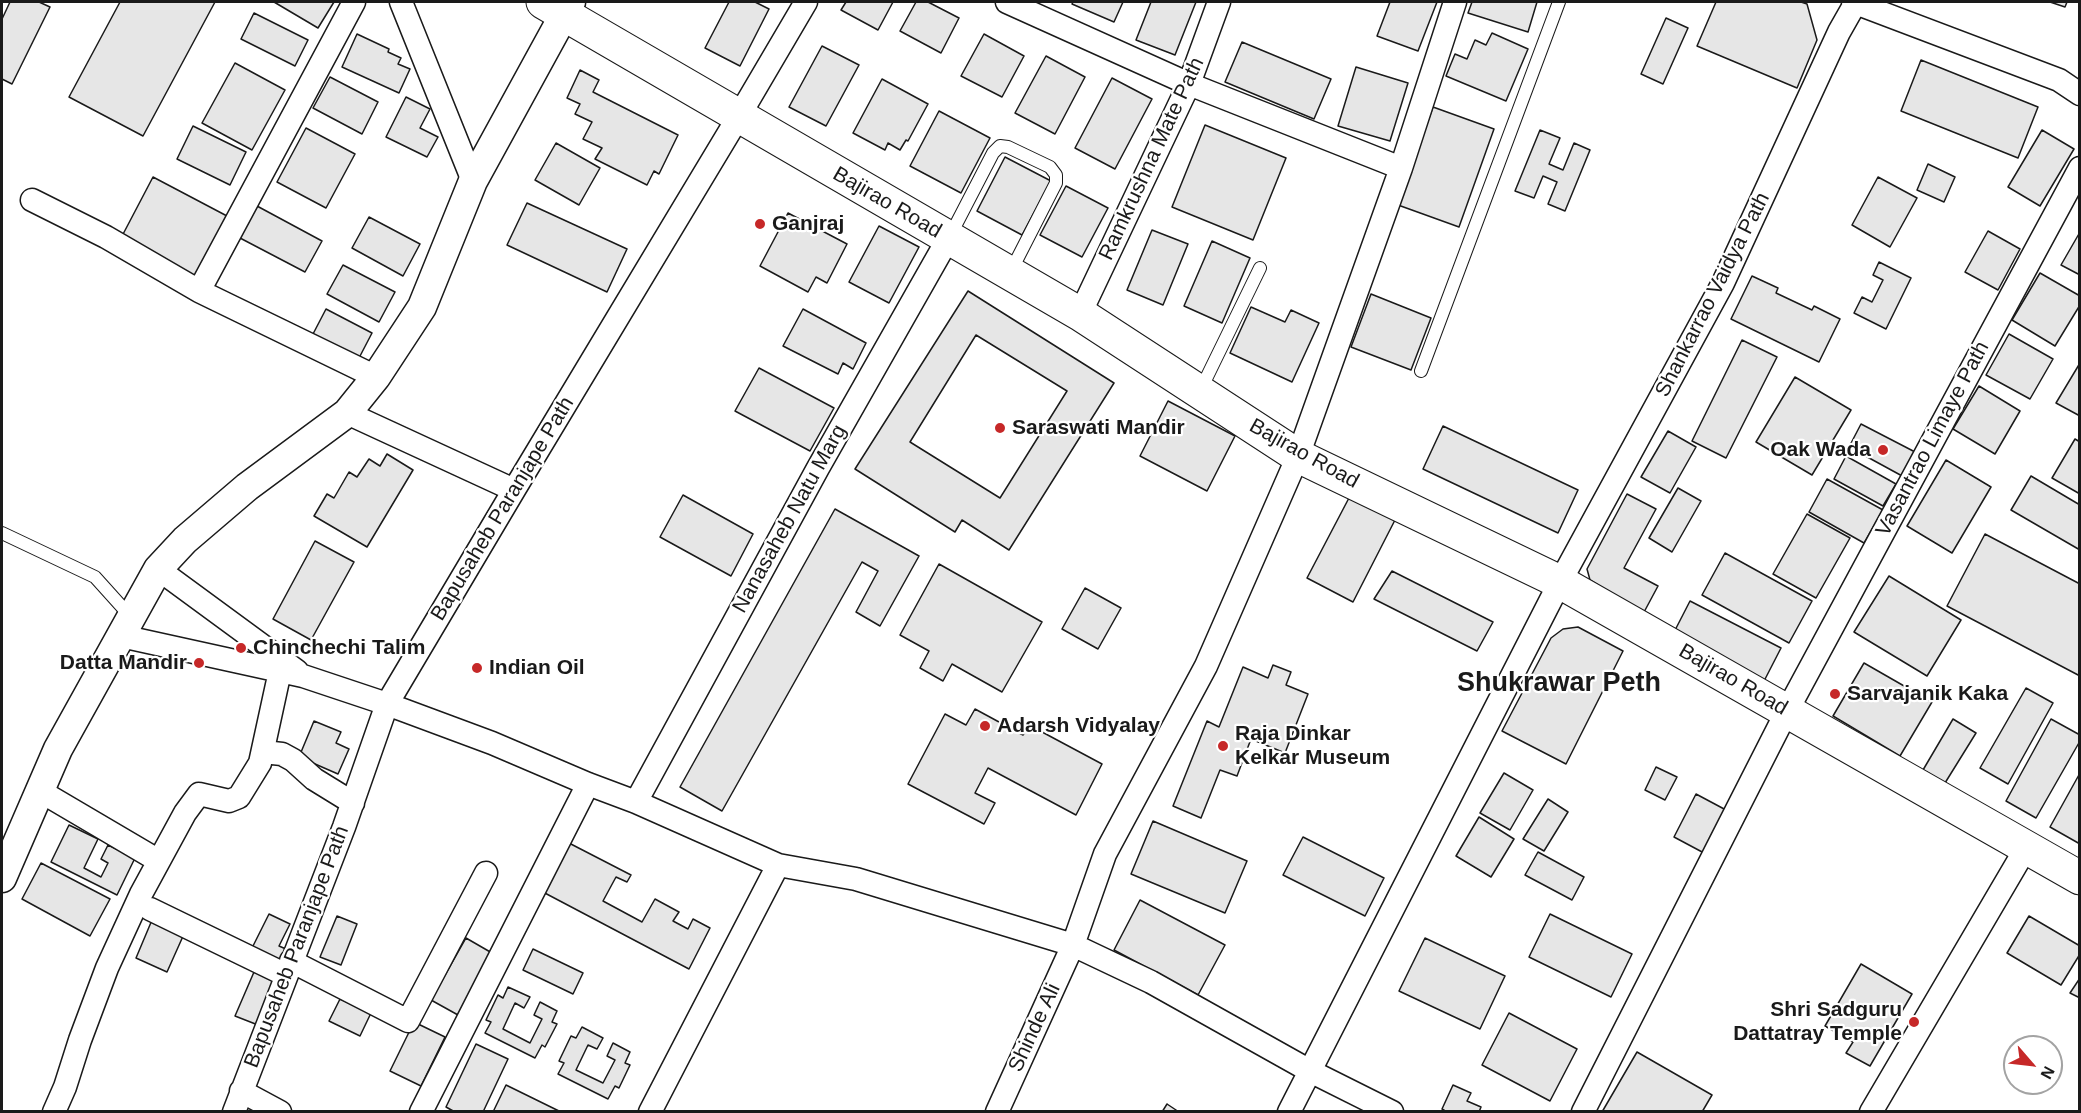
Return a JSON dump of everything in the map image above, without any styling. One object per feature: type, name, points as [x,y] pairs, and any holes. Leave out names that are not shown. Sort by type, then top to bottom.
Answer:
[{"type":"highway","name":"Bajirao Road","points":[[560,6],[739,116],[1080,314],[1298,456],[1560,582],[2079,878]]},
{"type":"street","points":[[200,291],[354,2]]},
{"type":"street","points":[[400,2],[473,181]]},
{"type":"street","name":"Bapusaheb Paranjape Path","points":[[238,1101],[353,803],[387,704],[806,2]]},
{"type":"street","points":[[1007,2],[1189,84],[1401,168]]},
{"type":"street","name":"Ramkrushna Mate Path","points":[[1080,314],[1189,84],[1219,2]]},
{"type":"street","name":"Shinde Ali","points":[[997,1112],[1073,945],[1105,854],[1206,666],[1298,456],[1401,168],[1455,2]]},
{"type":"street","points":[[1855,2],[2059,80],[2079,94]]},
{"type":"street","name":"Shankarrao Vaidya Path","points":[[1289,1112],[1560,582],[1723,283],[1855,2]]},
{"type":"street","points":[[2,878],[58,749],[158,569],[185,540],[247,487],[347,413],[376,377],[422,307],[473,181],[560,6]]},
{"type":"street","name":"Vasantrao Limaye Path","points":[[1583,1112],[1787,711],[2079,168]]},
{"type":"street","points":[[32,200],[106,237],[200,291],[376,377]]},
{"type":"street","name":"Nanasaheb Natu Marg","points":[[636,802],[818,468],[948,239]]},
{"type":"street","points":[[347,413],[514,490]]},
{"type":"street","points":[[158,569],[303,676]]},
{"type":"street","points":[[126,627],[303,676],[387,704],[492,743],[636,802],[778,865],[856,879],[1073,945],[1151,982],[1310,1071],[1392,1112]]},
{"type":"street","points":[[54,1112],[107,968],[141,894],[185,813],[200,794],[229,801],[238,797],[252,778],[263,752],[280,671]]},
{"type":"street","points":[[263,752],[282,754],[293,760],[314,779],[353,803]]},
{"type":"street","points":[[421,1112],[588,784]]},
{"type":"street","points":[[40,791],[159,861]]},
{"type":"street","points":[[1871,1112],[2025,848]]},
{"type":"street","points":[[650,1112],[778,865]]},
{"type":"street","points":[[150,909],[408,1021],[486,873]]},
{"type":"street","points":[[238,1101],[280,1112]]},
{"type":"lane","points":[[1421,371],[1559,2]]},
{"type":"lane","points":[[948,239],[993,153],[1000,146],[1008,147],[1050,167],[1056,175],[1056,183],[1009,274]]},
{"type":"lane","points":[[1199,392],[1260,268]]},
{"type":"lane","points":[[2,533],[95,578],[126,627]]},
{"type":"building","points":[[10,2],[39,2],[50,7],[12,84],[2,79],[2,19]]},
{"type":"building","points":[[120,2],[215,2],[143,136],[69,97]]},
{"type":"building","points":[[274,2],[334,2],[318,28]]},
{"type":"building","points":[[729,2],[755,2],[769,9],[740,66],[705,48]]},
{"type":"building","points":[[846,2],[893,2],[878,30],[841,10]]},
{"type":"building","points":[[916,2],[928,2],[959,18],[941,53],[900,31]]},
{"type":"building","points":[[1073,2],[1123,2],[1114,22],[1072,4]]},
{"type":"building","points":[[1151,2],[1196,2],[1175,55],[1136,40]]},
{"type":"building","points":[[1390,2],[1437,2],[1418,51],[1377,36]]},
{"type":"building","points":[[1472,2],[1537,2],[1528,32],[1468,13]]},
{"type":"building","points":[[1716,2],[1801,2],[1807,4],[1817,40],[1797,88],[1697,46]]},
{"type":"building","points":[[2050,2],[2067,2],[2065,7]]},
{"type":"building","points":[[254,13],[308,40],[295,66],[241,39]]},
{"type":"building","points":[[1666,18],[1688,28],[1663,84],[1641,74]]},
{"type":"building","points":[[1492,33],[1528,49],[1506,101],[1446,76],[1455,54],[1467,59],[1475,40],[1486,45]]},
{"type":"building","points":[[357,34],[389,49],[388,52],[401,58],[398,64],[410,69],[399,93],[342,67]]},
{"type":"building","points":[[984,34],[1024,56],[1002,97],[961,76]]},
{"type":"building","points":[[1242,42],[1331,79],[1314,119],[1225,82]]},
{"type":"building","points":[[822,46],[859,65],[826,126],[789,107]]},
{"type":"building","points":[[1046,56],[1085,77],[1055,134],[1015,113]]},
{"type":"building","points":[[1921,60],[2038,107],[2018,158],[1901,111]]},
{"type":"building","points":[[235,63],[285,90],[252,150],[202,123]]},
{"type":"building","points":[[1356,67],[1408,83],[1390,141],[1338,126]]},
{"type":"building","points":[[580,70],[599,80],[593,92],[678,135],[659,174],[654,171],[647,185],[595,159],[602,148],[583,139],[592,122],[575,114],[580,104],[567,98]]},
{"type":"building","points":[[330,77],[378,102],[362,134],[313,108]]},
{"type":"building","points":[[1112,78],[1152,99],[1115,169],[1075,148]]},
{"type":"building","points":[[882,79],[928,104],[908,141],[906,140],[900,150],[888,143],[885,150],[853,133]]},
{"type":"building","points":[[406,97],[430,109],[420,128],[438,137],[427,157],[386,137]]},
{"type":"building","points":[[1433,107],[1494,129],[1459,227],[1398,205]]},
{"type":"building","points":[[939,111],[990,138],[961,193],[910,166]]},
{"type":"building","points":[[1205,125],[1286,158],[1253,240],[1172,207]]},
{"type":"building","points":[[193,126],[246,152],[230,185],[177,159]]},
{"type":"building","points":[[306,128],[355,154],[326,208],[277,182]]},
{"type":"building","points":[[1540,130],[1560,138],[1549,164],[1563,170],[1574,143],[1590,150],[1565,211],[1548,204],[1557,182],[1543,176],[1534,198],[1515,191]]},
{"type":"building","points":[[2042,130],[2074,149],[2040,206],[2008,187]]},
{"type":"building","points":[[556,143],[600,168],[579,205],[535,180]]},
{"type":"building","points":[[1005,157],[1051,181],[1022,235],[977,211]]},
{"type":"building","points":[[1928,164],[1955,177],[1944,202],[1917,190]]},
{"type":"building","points":[[153,177],[227,216],[194,277],[121,238]]},
{"type":"building","points":[[1878,177],[1917,198],[1890,247],[1852,225]]},
{"type":"building","points":[[1066,186],[1108,208],[1082,257],[1040,235]]},
{"type":"building","points":[[527,203],[627,249],[607,292],[507,245]]},
{"type":"building","points":[[257,206],[322,241],[305,272],[240,238]]},
{"type":"building","points":[[788,213],[847,244],[827,283],[816,277],[808,292],[760,266]]},
{"type":"building","points":[[369,217],[420,244],[403,276],[352,248]]},
{"type":"building","points":[[879,226],[919,247],[889,303],[849,282]]},
{"type":"building","points":[[1152,230],[1188,244],[1163,305],[1127,290]]},
{"type":"building","points":[[1988,231],[2020,249],[1998,290],[1965,272]]},
{"type":"building","points":[[2080,232],[2080,275],[2061,265]]},
{"type":"building","points":[[1212,241],[1250,258],[1222,323],[1184,306]]},
{"type":"building","points":[[1879,262],[1911,278],[1886,329],[1854,313],[1862,297],[1872,302],[1883,280],[1873,275]]},
{"type":"building","points":[[343,265],[395,292],[379,322],[327,294]]},
{"type":"building","points":[[2040,273],[2080,296],[2080,305],[2055,346],[2012,320]]},
{"type":"building","points":[[1752,276],[1778,288],[1776,293],[1812,310],[1814,306],[1840,319],[1819,362],[1731,319]]},
{"type":"building","points":[[968,291],[1114,383],[1009,550],[962,520],[955,532],[855,469]],"holes":[[[976,335],[1067,391],[1000,498],[910,442]]]},
{"type":"building","points":[[1371,294],[1431,318],[1411,370],[1351,347]]},
{"type":"building","points":[[1251,307],[1285,322],[1291,310],[1319,323],[1292,382],[1230,353]]},
{"type":"building","points":[[326,309],[372,333],[359,358],[313,334]]},
{"type":"building","points":[[803,309],[866,343],[853,369],[843,363],[838,374],[783,346]]},
{"type":"building","points":[[2009,334],[2053,359],[2030,399],[1986,375]]},
{"type":"building","points":[[1742,340],[1777,357],[1726,458],[1692,441]]},
{"type":"building","points":[[2080,363],[2080,416],[2056,403]]},
{"type":"building","points":[[759,368],[834,408],[810,451],[735,411]]},
{"type":"building","points":[[1795,377],[1851,410],[1812,475],[1756,442]]},
{"type":"building","points":[[1979,386],[2020,411],[1995,454],[1953,429]]},
{"type":"building","points":[[1168,401],[1235,436],[1207,491],[1140,456]]},
{"type":"building","name":"Oak Wada","points":[[1861,424],[1917,453],[1904,477],[1849,447]]},
{"type":"building","points":[[1443,426],[1578,490],[1558,533],[1423,469]]},
{"type":"building","points":[[1668,431],[1696,447],[1670,493],[1641,477]]},
{"type":"building","points":[[2075,439],[2080,442],[2080,494],[2052,478]]},
{"type":"building","points":[[387,454],[413,470],[367,547],[314,516],[327,494],[334,498],[349,472],[357,477],[369,459],[380,466]]},
{"type":"building","points":[[1846,456],[1896,484],[1883,506],[1834,479]]},
{"type":"building","points":[[1946,460],[1991,487],[1952,553],[1907,526]]},
{"type":"building","points":[[2031,476],[2080,505],[2080,550],[2011,510]]},
{"type":"building","points":[[1827,479],[1883,510],[1864,543],[1809,512]]},
{"type":"building","points":[[1678,488],[1701,501],[1672,552],[1649,538]]},
{"type":"building","points":[[1627,494],[1656,509],[1624,568],[1658,586],[1643,614],[1590,580],[1587,569]]},
{"type":"building","points":[[683,495],[753,534],[731,576],[660,537]]},
{"type":"building","points":[[1350,496],[1395,520],[1353,602],[1307,578]]},
{"type":"building","points":[[835,509],[919,556],[880,626],[856,612],[878,571],[862,562],[722,811],[680,787]]},
{"type":"building","points":[[1807,514],[1850,538],[1816,598],[1773,574]]},
{"type":"building","points":[[1985,534],[2080,584],[2080,676],[1947,606]]},
{"type":"building","points":[[315,541],[354,562],[311,640],[273,619]]},
{"type":"building","points":[[1725,553],[1812,601],[1789,643],[1702,595]]},
{"type":"building","points":[[939,564],[1042,622],[1002,692],[952,664],[943,681],[920,668],[929,651],[900,635]]},
{"type":"building","points":[[1392,571],[1493,622],[1477,651],[1374,599]]},
{"type":"building","points":[[1889,576],[1961,620],[1927,676],[1854,632]]},
{"type":"building","points":[[1085,588],[1121,608],[1098,649],[1062,629]]},
{"type":"building","points":[[1690,601],[1781,648],[1762,685],[1671,638]]},
{"type":"building","points":[[1578,627],[1623,651],[1566,764],[1502,731],[1551,638],[1563,629]]},
{"type":"building","points":[[1864,663],[1932,702],[1900,756],[1833,716]]},
{"type":"building","name":"Raja Dinkar Kelkar Museum","points":[[1273,665],[1291,672],[1286,685],[1308,694],[1285,753],[1251,739],[1237,776],[1220,770],[1201,818],[1173,806],[1207,721],[1219,727],[1243,667],[1268,678]]},
{"type":"building","points":[[2026,688],[2053,703],[2008,784],[1980,768]]},
{"type":"building","points":[[975,709],[1023,735],[1029,725],[1102,764],[1076,815],[988,768],[975,793],[995,803],[984,824],[908,784],[945,714],[966,725]]},
{"type":"building","points":[[1953,719],[1976,733],[1945,783],[1923,770]]},
{"type":"building","points":[[2051,719],[2080,735],[2080,741],[2036,818],[2006,801]]},
{"type":"building","points":[[314,721],[341,732],[336,743],[349,749],[338,774],[299,757]]},
{"type":"building","points":[[1656,767],[1677,777],[1665,800],[1645,790]]},
{"type":"building","points":[[1504,773],[1533,790],[1510,830],[1480,813]]},
{"type":"building","points":[[2080,773],[2080,844],[2050,827]]},
{"type":"building","points":[[1696,794],[1726,810],[1704,853],[1674,837]]},
{"type":"building","points":[[1548,799],[1568,812],[1544,851],[1523,839]]},
{"type":"building","points":[[1479,817],[1514,839],[1491,877],[1456,856]]},
{"type":"building","points":[[1153,821],[1247,861],[1225,913],[1131,874]]},
{"type":"building","points":[[69,825],[98,839],[84,868],[101,877],[108,863],[101,859],[108,845],[135,858],[117,895],[51,862]]},
{"type":"building","points":[[1303,837],[1384,878],[1365,916],[1283,875]]},
{"type":"building","points":[[567,842],[631,875],[627,882],[616,877],[603,901],[642,922],[655,899],[679,912],[673,921],[688,929],[693,919],[710,928],[689,969],[541,891]]},
{"type":"building","points":[[1538,852],[1584,877],[1572,900],[1525,875]]},
{"type":"building","points":[[41,863],[110,899],[90,936],[22,899]]},
{"type":"building","points":[[1140,900],[1225,945],[1198,995],[1114,950]]},
{"type":"building","points":[[269,914],[290,924],[279,946],[286,949],[280,962],[252,948]]},
{"type":"building","points":[[1550,914],[1632,954],[1611,997],[1529,957]]},
{"type":"building","points":[[337,916],[357,924],[341,965],[320,957]]},
{"type":"building","points":[[2029,916],[2080,946],[2080,954],[2061,985],[2007,953]]},
{"type":"building","points":[[152,920],[184,934],[167,972],[136,958]]},
{"type":"building","points":[[466,938],[492,953],[458,1015],[431,1000]]},
{"type":"building","points":[[1425,938],[1505,976],[1480,1029],[1399,991]]},
{"type":"building","points":[[533,949],[583,973],[573,994],[523,970]]},
{"type":"building","points":[[1861,964],[1912,994],[1870,1066],[1846,1053],[1853,1042],[1825,1026]]},
{"type":"building","points":[[254,972],[276,981],[258,1025],[235,1016]]},
{"type":"building","points":[[2080,978],[2080,998],[2070,993]]},
{"type":"building","points":[[508,987],[530,997],[524,1008],[515,1003],[503,1029],[530,1043],[542,1019],[534,1015],[540,1002],[557,1011],[552,1022],[557,1024],[545,1047],[542,1045],[535,1058],[485,1033],[491,1022],[486,1020],[498,995],[503,998]]},
{"type":"building","points":[[340,999],[371,1013],[360,1036],[329,1021]]},
{"type":"building","points":[[1509,1013],[1577,1049],[1550,1101],[1482,1065]]},
{"type":"building","points":[[414,1022],[445,1037],[421,1086],[390,1071]]},
{"type":"building","points":[[582,1027],[603,1038],[597,1049],[588,1045],[576,1070],[603,1083],[615,1060],[607,1056],[613,1043],[630,1052],[625,1063],[630,1065],[619,1088],[615,1086],[608,1099],[558,1074],[564,1063],[559,1061],[571,1036],[576,1038]]},
{"type":"building","points":[[476,1044],[508,1059],[483,1112],[455,1112],[446,1107]]},
{"type":"building","points":[[1637,1052],[1712,1095],[1702,1112],[1602,1112]]},
{"type":"building","points":[[506,1085],[561,1112],[493,1112]]},
{"type":"building","points":[[1453,1085],[1471,1093],[1467,1101],[1481,1107],[1479,1112],[1447,1112],[1442,1109]]},
{"type":"building","points":[[1167,1104],[1179,1112],[1162,1112]]},
{"type":"place","name":"Ganjraj","points":[[760,224]]},
{"type":"place","name":"Saraswati Mandir","points":[[1000,428]]},
{"type":"place","name":"Oak Wada","points":[[1883,450]]},
{"type":"place","name":"Chinchechi Talim","points":[[241,648]]},
{"type":"place","name":"Datta Mandir","points":[[199,663]]},
{"type":"place","name":"Indian Oil","points":[[477,668]]},
{"type":"place","name":"Sarvajanik Kaka","points":[[1835,694]]},
{"type":"place","name":"Adarsh Vidyalay","points":[[985,726]]},
{"type":"place","name":"Raja Dinkar Kelkar Museum","points":[[1223,746]]},
{"type":"place","name":"Shri Sadguru Dattatray Temple","points":[[1914,1022]]},
{"type":"district","name":"Shukrawar Peth","points":[[1559,684]]}]
